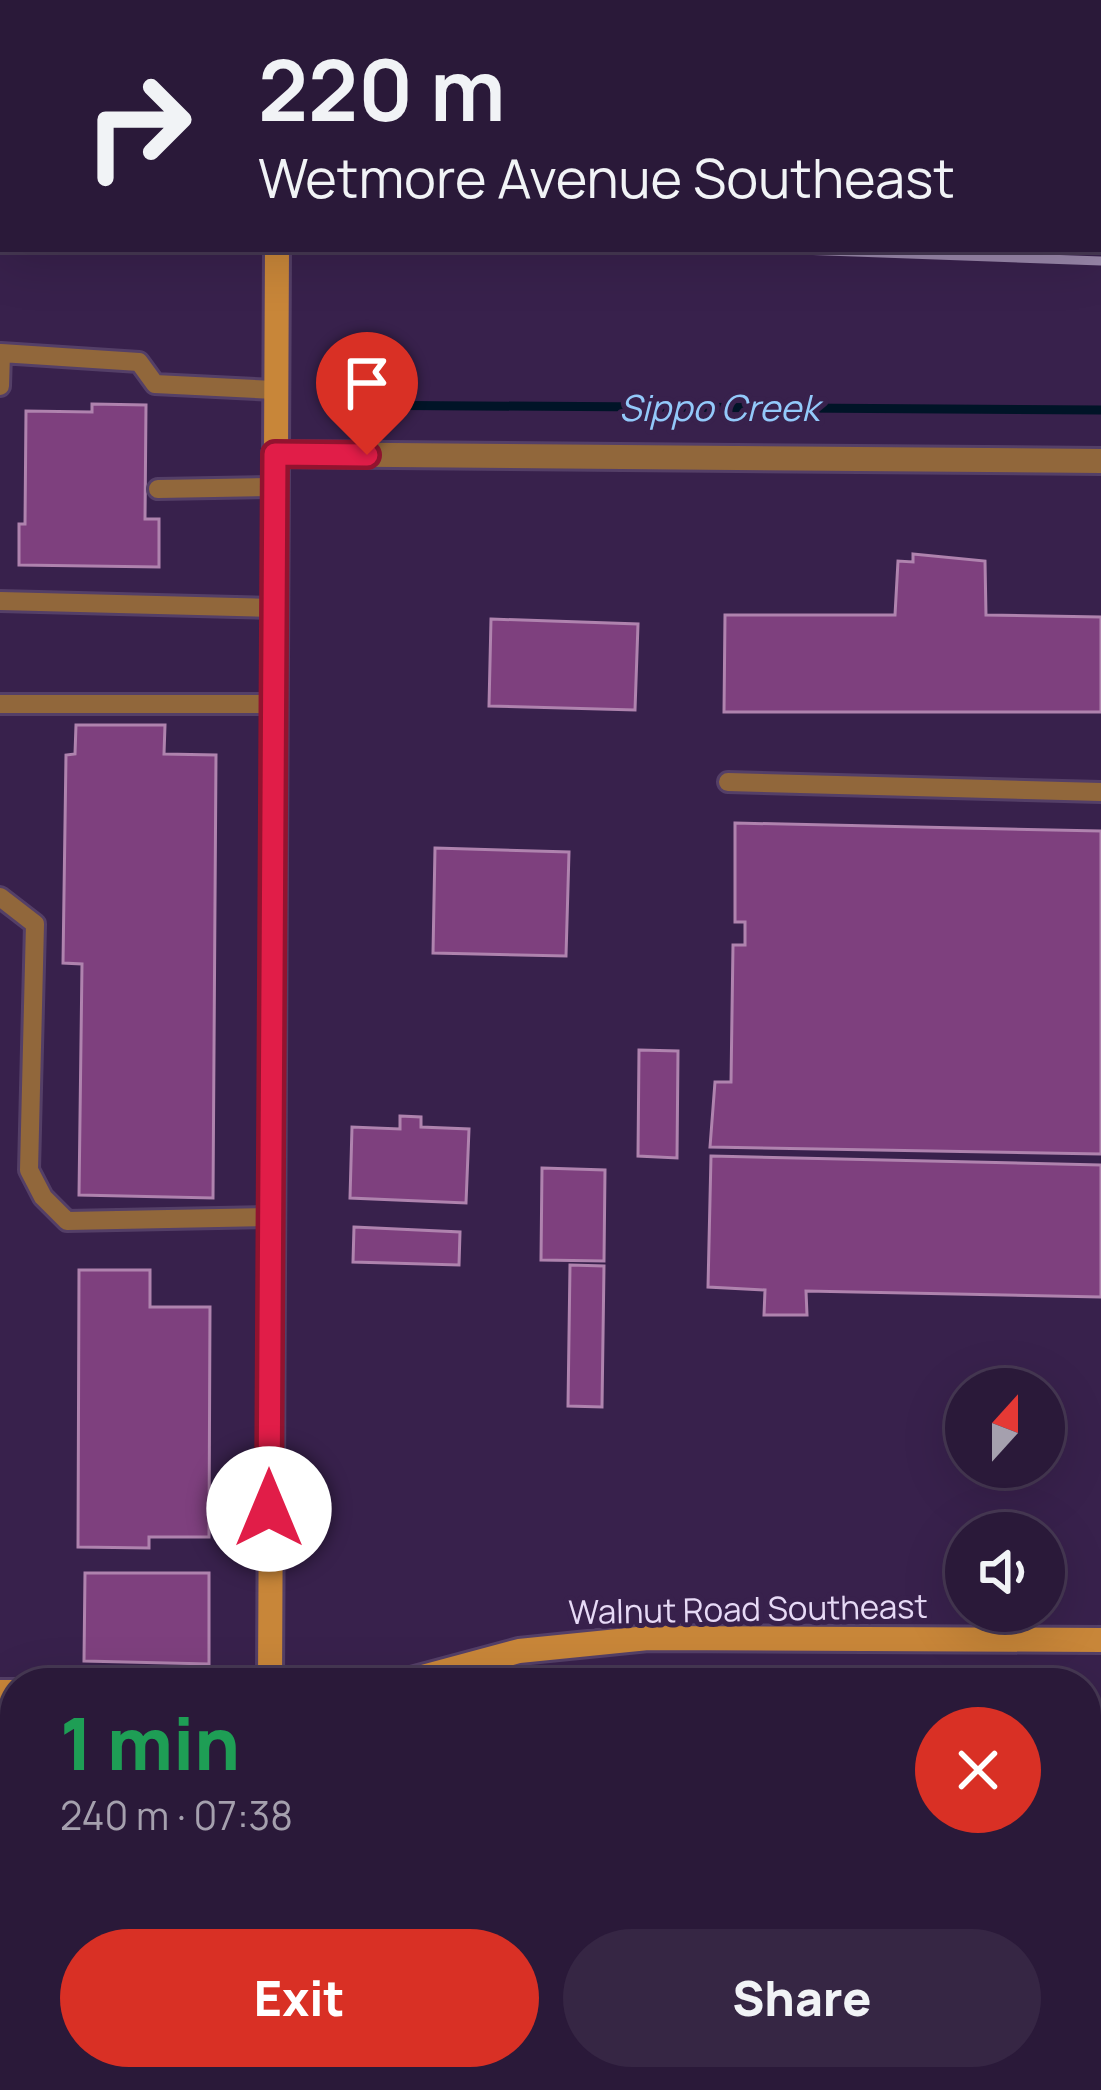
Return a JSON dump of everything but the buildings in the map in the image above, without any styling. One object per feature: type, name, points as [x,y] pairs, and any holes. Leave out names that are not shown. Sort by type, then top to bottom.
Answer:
[{"type":"main road","points":[[270,1668],[277,252]]},
{"type":"main road","name":"Walnut Road Southeast","points":[[456,1668],[519,1651],[628,1639],[1101,1640]]},
{"type":"street","points":[[275,454],[1101,461]]},
{"type":"lane","points":[[0,386],[1,353],[139,362],[155,385],[274,390]]},
{"type":"lane","points":[[158,489],[274,487]]},
{"type":"lane","points":[[0,601],[274,608]]},
{"type":"lane","points":[[0,704],[273,704]]},
{"type":"lane","points":[[728,782],[1101,792]]},
{"type":"lane","points":[[0,897],[35,924],[29,1170],[43,1198],[67,1221],[269,1217]]},
{"type":"waterway","name":"Sippo Creek","points":[[337,405],[1101,410]]},
{"type":"railway","points":[[854,252],[1101,261]]},
{"type":"route","points":[[269,1509],[275,454],[367,455]]}]
